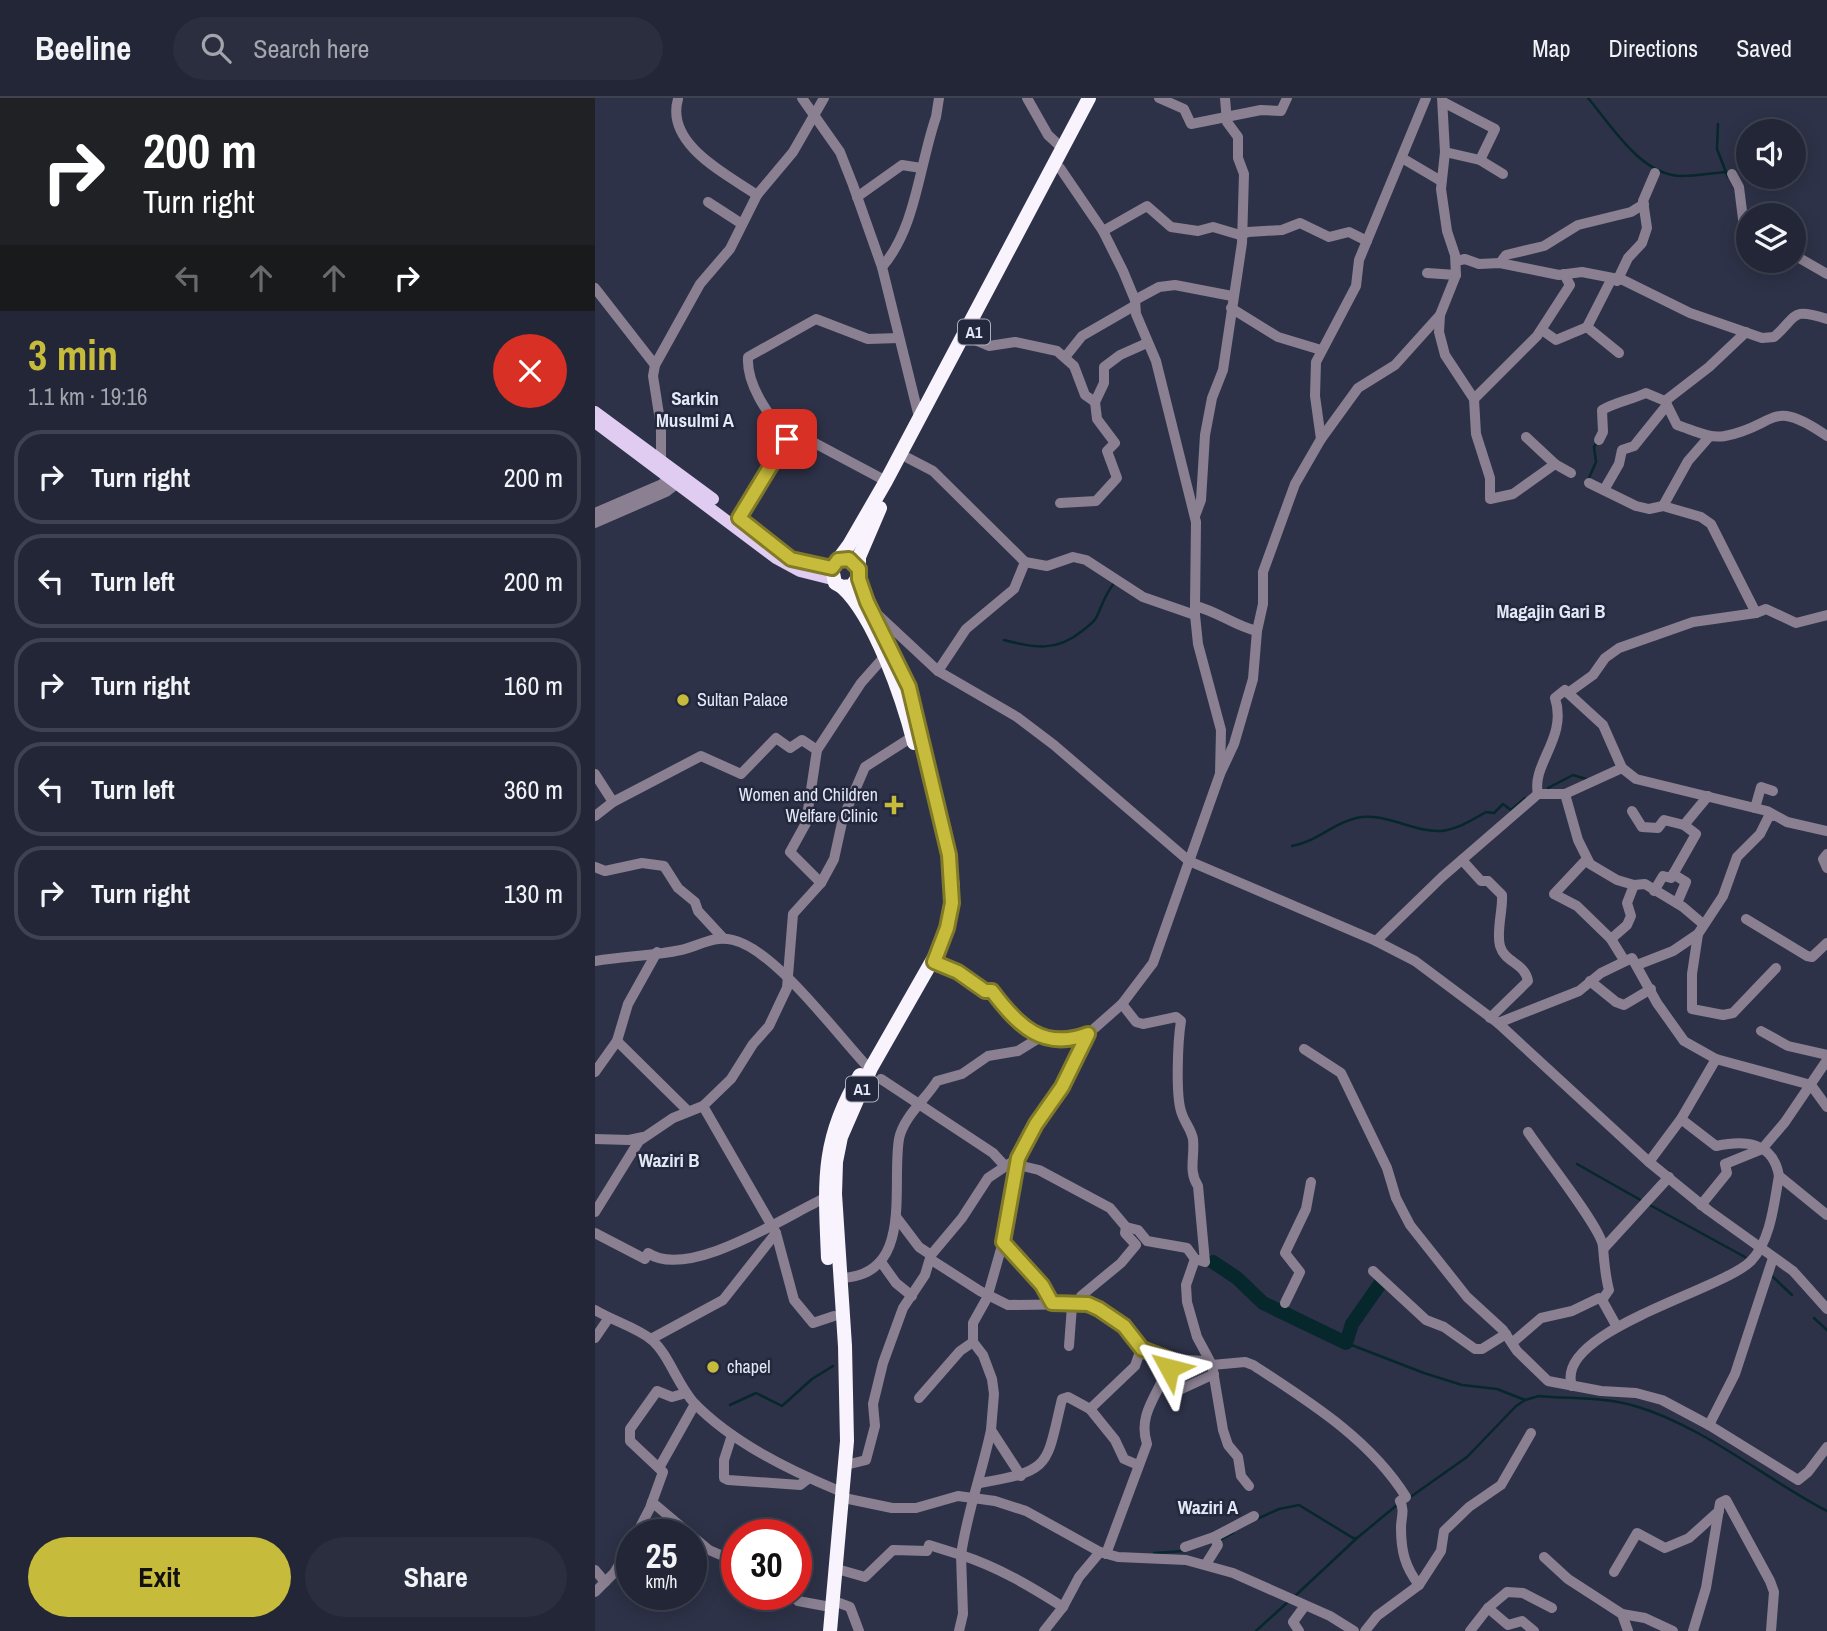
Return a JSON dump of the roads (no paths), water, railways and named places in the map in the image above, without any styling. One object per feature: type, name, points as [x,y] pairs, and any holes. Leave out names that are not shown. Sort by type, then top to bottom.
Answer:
[{"type":"highway","name":"A1","points":[[823,1631],[837,1569],[840,1494],[839,1407],[825,1198],[828,1150],[847,1096],[914,981],[943,913],[943,869],[912,737],[884,657],[861,613],[836,574],[1089,98]]},
{"type":"highway","name":"A1","points":[[830,1631],[829,1604],[840,1494],[846,1465],[845,1346],[835,1194],[841,1137],[871,1068],[934,962],[947,928],[952,903],[949,855],[909,687],[871,608],[859,574],[859,557],[873,522],[1097,98]]},
{"type":"highway","points":[[853,561],[859,574],[852,586],[836,574],[853,561]]},
{"type":"main road","points":[[595,412],[661,460],[676,477],[787,566],[836,574]]},
{"type":"main road","points":[[595,422],[739,518],[791,559],[836,574]]},
{"type":"street","points":[[678,98],[676,126],[687,142],[757,195]]},
{"type":"street","points":[[802,98],[840,152],[857,197],[881,267],[919,417]]},
{"type":"street","points":[[661,460],[661,427],[653,376],[655,365],[700,284],[730,249],[757,195],[793,152],[824,98]]},
{"type":"street","points":[[881,267],[897,249],[936,117],[939,98]]},
{"type":"street","points":[[1027,98],[1048,135],[1063,149]]},
{"type":"street","points":[[1159,98],[1184,109],[1191,124],[1261,110],[1281,111],[1287,98]]},
{"type":"street","points":[[1195,516],[1201,500],[1205,435],[1212,398],[1223,370],[1240,236],[1244,174],[1238,158],[1238,137],[1227,122],[1225,98]]},
{"type":"street","points":[[1321,439],[1314,384],[1316,362],[1356,286],[1359,260],[1402,158],[1422,100]]},
{"type":"street","points":[[1443,100],[1445,152],[1441,181],[1447,231],[1456,261],[1456,275],[1440,315],[1439,332],[1445,355],[1474,399],[1476,434],[1490,478],[1490,499],[1513,494],[1555,464]]},
{"type":"street","points":[[1443,100],[1495,129],[1480,160]]},
{"type":"street","points":[[1445,152],[1480,160],[1503,174]]},
{"type":"street","points":[[1402,158],[1441,181]]},
{"type":"street","points":[[857,197],[902,165],[921,168]]},
{"type":"street","points":[[1061,168],[1103,231],[1156,361],[1175,430],[1195,516],[1195,610],[1201,656],[1221,730],[1220,774]]},
{"type":"street","points":[[1542,330],[1556,340],[1587,327],[1628,258],[1642,243],[1647,228],[1644,204],[1655,173]]},
{"type":"street","points":[[1732,174],[1739,187],[1742,203]]},
{"type":"street","points":[[708,202],[742,224]]},
{"type":"street","points":[[1500,263],[1514,252],[1543,246],[1578,225],[1632,212],[1644,204]]},
{"type":"street","points":[[1103,231],[1147,206],[1171,227],[1198,231],[1213,227],[1240,236],[1248,232],[1282,230],[1300,223],[1329,237],[1349,232],[1367,241]]},
{"type":"street","points":[[1456,261],[1465,258],[1479,264],[1500,263],[1564,274],[1582,272],[1632,283],[1674,306],[1762,338],[1774,337],[1792,315],[1800,313],[1827,319]]},
{"type":"street","points":[[1806,262],[1827,274]]},
{"type":"street","points":[[1427,273],[1456,275]]},
{"type":"street","points":[[1474,399],[1542,330],[1570,285],[1564,274]]},
{"type":"street","points":[[1066,356],[1082,336],[1159,287],[1175,285],[1232,296]]},
{"type":"street","points":[[595,288],[655,365]]},
{"type":"street","points":[[1231,308],[1278,337],[1321,351]]},
{"type":"street","points":[[839,1278],[858,1278],[881,1262],[897,1218],[899,1137],[918,1105],[937,1081],[963,1074],[988,1056],[1018,1051],[1039,1038],[1075,1039],[1088,1034],[1141,983],[1160,949],[1247,702],[1263,604],[1263,572],[1295,484],[1321,439],[1358,388],[1395,365],[1440,315]]},
{"type":"street","points":[[787,439],[755,387],[747,369],[748,357],[816,319],[868,339],[899,338]]},
{"type":"street","points":[[1587,327],[1619,353]]},
{"type":"street","points":[[1604,490],[1619,464],[1622,450],[1634,446],[1666,403],[1746,332]]},
{"type":"street","points":[[970,338],[989,346],[1010,342],[1037,345],[1066,356],[1074,366],[1085,395],[1095,402]]},
{"type":"street","points":[[1060,503],[1096,501],[1117,478],[1107,451],[1115,443],[1097,419],[1095,402],[1104,383],[1104,367],[1120,355],[1147,343]]},
{"type":"street","points":[[1599,440],[1603,432],[1602,410],[1615,402],[1629,401],[1646,393],[1666,403],[1677,425],[1709,437],[1725,436],[1783,414],[1803,419],[1827,436]]},
{"type":"street","points":[[739,518],[791,433],[799,433],[886,481]]},
{"type":"street","points":[[1526,437],[1555,464],[1571,473]]},
{"type":"street","points":[[1663,506],[1688,461],[1709,437]]},
{"type":"street","points":[[908,458],[933,471],[1025,562],[1047,566],[1073,557],[1086,560],[1143,597],[1195,610],[1257,632]]},
{"type":"street","points":[[595,513],[676,477]]},
{"type":"street","points":[[595,523],[676,477]]},
{"type":"street","points":[[1589,483],[1636,506],[1649,509],[1663,506],[1701,517],[1711,524],[1756,613]]},
{"type":"street","points":[[938,671],[966,629],[1014,589],[1025,562]]},
{"type":"street","points":[[871,608],[938,671],[1017,717],[1189,861],[1376,941],[1415,961],[1494,1021],[1649,1162],[1701,1205],[1793,1271],[1827,1309]]},
{"type":"street","points":[[1568,693],[1593,675],[1605,658],[1619,648],[1693,622],[1756,613],[1766,609],[1796,623],[1827,615]]},
{"type":"street","points":[[821,883],[790,852],[806,823],[817,750],[861,682],[884,657]]},
{"type":"street","points":[[1538,794],[1537,778],[1552,748],[1560,712],[1555,698],[1565,690],[1603,725],[1622,768],[1636,779],[1774,813],[1773,816]]},
{"type":"street","points":[[595,1139],[629,1140],[643,1137],[688,1111],[703,1107],[730,1079],[753,1044],[769,1026],[780,1006],[789,980],[793,914],[821,883],[835,855],[837,836],[865,767],[912,737]]},
{"type":"street","points":[[595,817],[613,802],[701,756],[738,774],[744,773],[776,738],[790,748],[802,740],[817,750]]},
{"type":"street","points":[[1376,941],[1462,860],[1538,794],[1565,794],[1622,768]]},
{"type":"street","points":[[595,774],[613,802]]},
{"type":"street","points":[[1755,808],[1761,787],[1773,791]]},
{"type":"street","points":[[1565,794],[1586,860],[1603,873],[1634,886],[1645,884],[1677,903],[1701,929]]},
{"type":"street","points":[[1684,825],[1707,797]]},
{"type":"street","points":[[1632,811],[1642,827],[1658,828],[1664,820],[1684,825],[1696,834],[1671,878],[1663,876],[1654,891]]},
{"type":"street","points":[[1637,965],[1673,951],[1701,929],[1723,896],[1737,857],[1760,834],[1769,816],[1827,831]]},
{"type":"street","points":[[1827,853],[1823,859],[1827,868]]},
{"type":"street","points":[[1462,860],[1481,881],[1488,881],[1502,895],[1500,946],[1508,957],[1520,964],[1528,977],[1528,981],[1494,1021]]},
{"type":"street","points":[[1586,860],[1554,894],[1577,906],[1611,939],[1624,960]]},
{"type":"street","points":[[595,867],[605,871],[642,863],[664,866],[678,888],[695,902],[698,911],[723,938]]},
{"type":"street","points":[[1673,874],[1686,882],[1677,903]]},
{"type":"street","points":[[1611,939],[1627,925],[1631,916],[1627,903],[1634,886]]},
{"type":"street","points":[[1746,919],[1807,956],[1812,957],[1827,943]]},
{"type":"street","points":[[1701,929],[1692,974],[1692,1009],[1723,1015],[1733,1013],[1776,968]]},
{"type":"street","points":[[595,961],[683,950],[705,940],[723,938],[747,945],[789,980],[866,1065]]},
{"type":"street","points":[[595,1072],[617,1041],[628,1004],[657,952]]},
{"type":"street","points":[[1494,1021],[1579,991],[1590,981],[1632,958],[1684,1041],[1716,1059],[1811,1085],[1827,1107]]},
{"type":"street","points":[[934,962],[958,972],[985,991],[992,991],[1022,1025],[1039,1038]]},
{"type":"street","points":[[1590,981],[1625,1005],[1651,989]]},
{"type":"street","points":[[846,1465],[866,1460],[875,1426],[873,1404],[885,1355],[904,1308],[931,1257],[962,1218],[988,1178],[1004,1166],[1018,1162],[1039,1170],[1110,1209],[1126,1227],[1138,1230],[1147,1241],[1187,1248],[1195,1259],[1205,1262],[1198,1186],[1192,1177],[1193,1141],[1187,1121],[1181,1114],[1177,1048],[1181,1021],[1176,1017],[1143,1024],[1136,1022],[1122,1004]]},
{"type":"street","points":[[1701,1205],[1727,1173],[1725,1164],[1762,1149],[1811,1085],[1824,1077],[1827,1057],[1788,1046],[1761,1031]]},
{"type":"street","points":[[959,1631],[963,1614],[961,1555],[972,1496],[980,1483],[991,1430],[994,1394],[992,1379],[983,1355],[973,1342],[973,1323],[1003,1242],[1018,1162],[1036,1124],[1062,1087],[1088,1034]]},
{"type":"street","points":[[617,1041],[688,1111]]},
{"type":"street","points":[[1304,1049],[1341,1073],[1387,1168],[1395,1198],[1411,1225],[1467,1297],[1548,1381],[1636,1393],[1662,1400],[1709,1425],[1798,1480],[1808,1472],[1827,1447]]},
{"type":"street","points":[[1649,1162],[1681,1119],[1716,1059]]},
{"type":"street","points":[[881,1079],[993,1153],[1004,1166]]},
{"type":"street","points":[[703,1107],[774,1231],[795,1300],[813,1323],[834,1316]]},
{"type":"street","points":[[1572,1386],[1570,1380],[1575,1363],[1597,1338],[1728,1278],[1749,1263],[1761,1249],[1779,1176],[1777,1164],[1762,1149],[1743,1141],[1716,1146],[1681,1119]]},
{"type":"street","points":[[1528,1132],[1577,1202],[1604,1248]]},
{"type":"street","points":[[595,1212],[643,1137]]},
{"type":"street","points":[[1779,1176],[1827,1215]]},
{"type":"street","points":[[1602,1300],[1609,1290],[1601,1254],[1604,1248],[1669,1177]]},
{"type":"street","points":[[1285,1303],[1300,1272],[1285,1253],[1306,1209],[1311,1182]]},
{"type":"street","points":[[595,1233],[645,1259],[648,1253],[665,1261],[707,1254],[774,1231],[825,1198]]},
{"type":"street","points":[[897,1218],[919,1247],[931,1257],[1008,1305],[1052,1303],[1099,1309],[1124,1326],[1142,1349],[1170,1360],[1204,1361],[1213,1369]]},
{"type":"street","points":[[1069,1346],[1076,1305],[1081,1296],[1121,1263],[1136,1245],[1125,1233],[1126,1227]]},
{"type":"street","points":[[651,1339],[723,1300],[774,1231]]},
{"type":"street","points":[[1003,1242],[1042,1285],[1052,1303]]},
{"type":"street","points":[[1709,1425],[1735,1374],[1773,1258]]},
{"type":"street","points":[[1195,1259],[1186,1285],[1187,1302],[1197,1337],[1213,1369],[1228,1445],[1238,1457],[1241,1476],[1249,1486]]},
{"type":"street","points":[[881,1262],[896,1283],[912,1296]]},
{"type":"street","points":[[1373,1271],[1426,1320],[1444,1326],[1475,1349],[1482,1349],[1509,1338],[1541,1318],[1572,1311],[1599,1298],[1602,1300]]},
{"type":"street","points":[[1602,1300],[1617,1327]]},
{"type":"street","points":[[595,1310],[651,1339],[695,1404],[732,1435],[840,1494],[892,1508],[916,1508],[958,1496],[972,1496],[1026,1511],[1103,1553],[1135,1560],[1170,1559],[1206,1564],[1330,1616],[1354,1631]]},
{"type":"street","points":[[595,1338],[608,1319]]},
{"type":"street","points":[[919,1398],[960,1351],[973,1342]]},
{"type":"street","points":[[1090,1409],[1135,1366],[1142,1349]]},
{"type":"street","points":[[1044,1631],[1063,1607],[1079,1577],[1103,1553],[1137,1476],[1138,1465],[1147,1444],[1143,1431],[1148,1406],[1170,1360]]},
{"type":"street","points":[[1175,1392],[1213,1369],[1245,1362],[1253,1364],[1296,1396],[1325,1412],[1395,1479],[1406,1497],[1402,1505],[1401,1526],[1404,1563],[1419,1586]]},
{"type":"street","points":[[644,1519],[663,1472],[630,1441],[630,1429],[657,1391],[672,1397],[686,1393]]},
{"type":"street","points":[[980,1483],[1021,1476],[1038,1468],[1048,1457],[1062,1399],[1068,1397],[1090,1409],[1115,1440],[1124,1459],[1138,1465]]},
{"type":"street","points":[[659,1468],[695,1404]]},
{"type":"street","points":[[991,1430],[1021,1476]]},
{"type":"street","points":[[1365,1631],[1377,1616],[1419,1586],[1441,1551],[1444,1531],[1469,1507],[1500,1485],[1529,1441],[1531,1433]]},
{"type":"street","points":[[732,1435],[723,1460],[724,1478],[727,1480],[800,1485],[809,1478]]},
{"type":"street","points":[[1682,1631],[1691,1631],[1706,1588],[1723,1500],[1728,1502],[1770,1581],[1774,1592],[1771,1631]]},
{"type":"street","points":[[652,1502],[672,1519]]},
{"type":"street","points":[[1614,1572],[1637,1533],[1665,1548],[1689,1538],[1719,1511]]},
{"type":"street","points":[[1185,1546],[1216,1541],[1254,1516]]},
{"type":"street","points":[[1206,1564],[1216,1541]]},
{"type":"street","points":[[837,1569],[865,1577],[893,1550],[927,1550],[929,1545],[986,1563],[1025,1582],[1063,1607]]},
{"type":"street","points":[[1544,1557],[1568,1579],[1622,1614],[1645,1618],[1673,1631]]},
{"type":"street","points":[[595,1592],[616,1566]]},
{"type":"street","points":[[595,1570],[605,1582]]},
{"type":"street","points":[[1470,1631],[1488,1608],[1507,1592],[1523,1593],[1552,1608]]},
{"type":"street","points":[[812,1602],[850,1607],[859,1631]]},
{"type":"street","points":[[1299,1631],[1293,1622],[1304,1607]]},
{"type":"street","points":[[1488,1608],[1500,1622],[1508,1625],[1522,1621],[1534,1631]]},
{"type":"street","points":[[1622,1614],[1628,1631]]},
{"type":"waterway","points":[[1588,98],[1628,147],[1653,168],[1682,176],[1726,172],[1728,177]]},
{"type":"waterway","points":[[1718,124],[1717,149],[1726,172]]},
{"type":"waterway","points":[[1589,478],[1596,462],[1594,447],[1597,442]]},
{"type":"waterway","points":[[1004,640],[1045,646],[1073,638],[1094,621],[1115,582]]},
{"type":"waterway","points":[[1548,788],[1573,775],[1586,779]]},
{"type":"waterway","points":[[1292,846],[1356,818],[1377,817],[1420,829],[1447,830],[1486,812],[1494,813],[1503,804],[1511,810],[1525,798]]},
{"type":"waterway","points":[[1577,1164],[1644,1202]]},
{"type":"waterway","points":[[1648,1204],[1745,1257]]},
{"type":"waterway","points":[[1213,1262],[1237,1278],[1263,1303],[1346,1343],[1352,1324],[1380,1284]]},
{"type":"waterway","points":[[1771,1275],[1792,1295]]},
{"type":"waterway","points":[[1814,1318],[1827,1330]]},
{"type":"waterway","points":[[1336,1339],[1424,1373],[1462,1385],[1497,1389],[1525,1400]]},
{"type":"waterway","points":[[730,1405],[756,1393],[782,1406],[812,1379],[833,1366]]},
{"type":"waterway","points":[[1409,1498],[1467,1457],[1516,1406],[1539,1396],[1612,1401],[1660,1415],[1709,1439],[1827,1511]]},
{"type":"waterway","points":[[1257,1519],[1279,1509],[1299,1505],[1357,1538]]},
{"type":"waterway","points":[[1295,1596],[1397,1505]]},
{"type":"waterway","points":[[1220,1540],[1233,1533]]},
{"type":"waterway","points":[[1154,1553],[1184,1551]]},
{"type":"waterway","points":[[1256,1631],[1290,1600]]},
{"type":"place","name":"Sultan Palace","points":[[683,700]]},
{"type":"place","name":"Women and Children Welfare Clinic","points":[[894,805]]},
{"type":"place","name":"chapel","points":[[713,1367]]},
{"type":"district","name":"Sarkin Musulmi A","points":[[695,409]]},
{"type":"district","name":"Magajin Gari B","points":[[1551,611]]},
{"type":"district","name":"Waziri B","points":[[669,1160]]},
{"type":"district","name":"Waziri A","points":[[1208,1507]]}]
